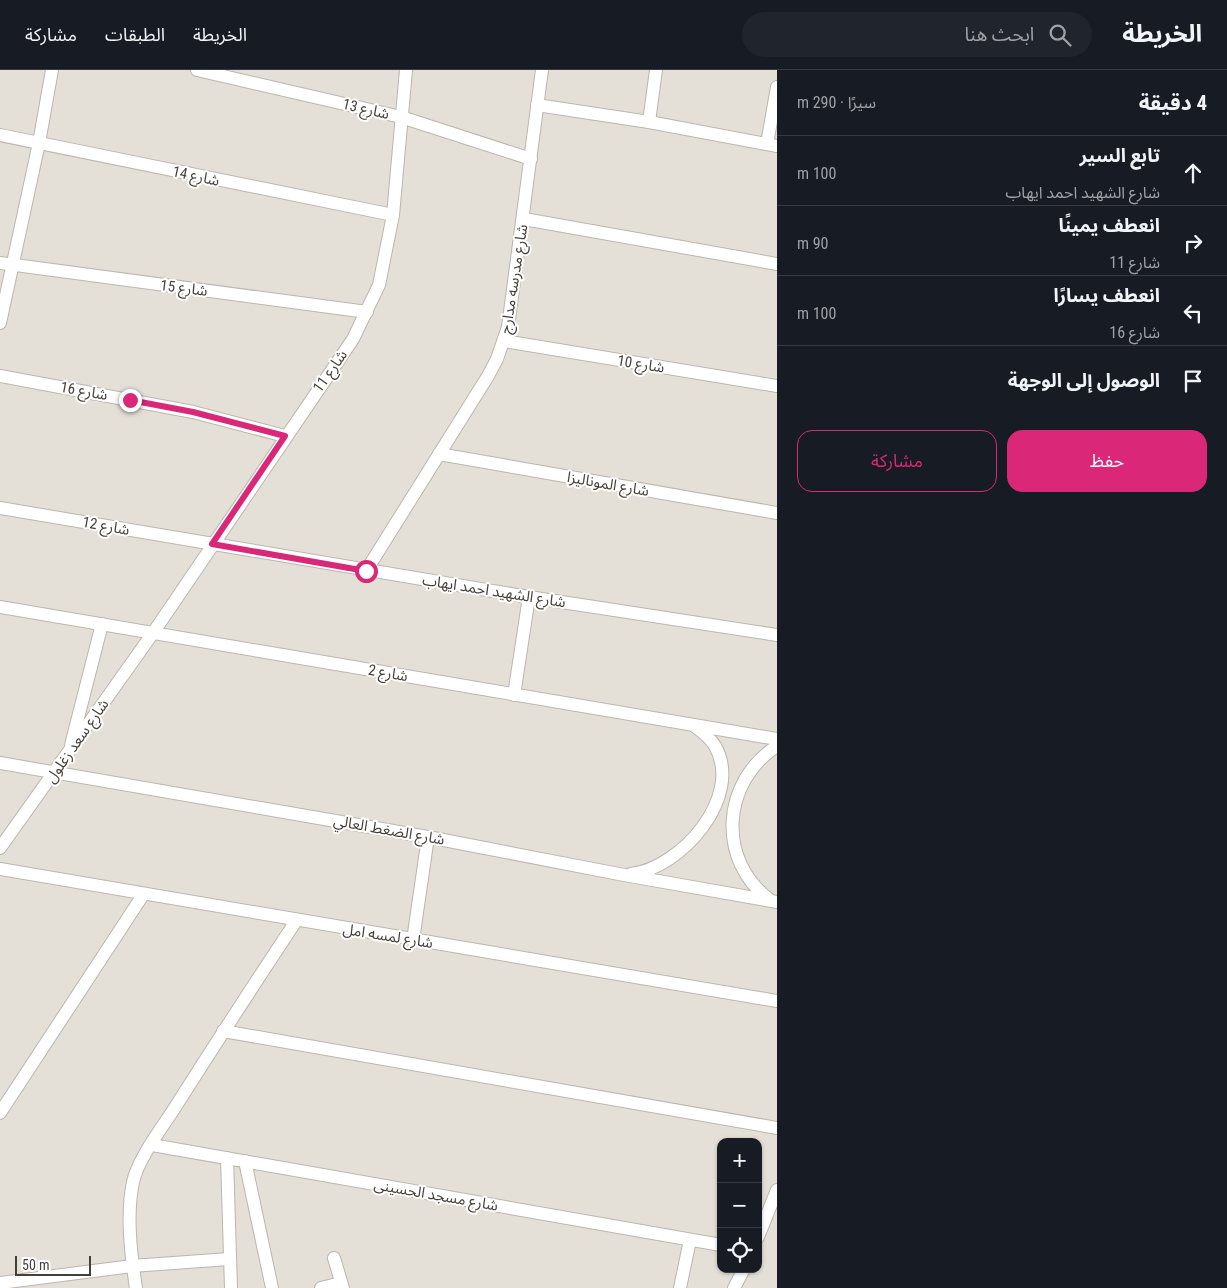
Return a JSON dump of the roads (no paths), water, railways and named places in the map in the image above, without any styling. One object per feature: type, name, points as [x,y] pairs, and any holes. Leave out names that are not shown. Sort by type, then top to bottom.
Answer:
[{"type":"street","points":[[0,323],[6,264],[39,143],[52,70]]},
{"type":"street","name":"شارع 13","points":[[197,70],[401,117],[531,159]]},
{"type":"street","name":"شارع 11","points":[[153,633],[285,436],[353,339],[367,312],[379,285],[393,215],[406,70]]},
{"type":"street","name":"شارع مدرسه مدارج","points":[[366,571],[488,376],[504,341],[524,219],[542,70]]},
{"type":"street","points":[[649,122],[656,70]]},
{"type":"street","points":[[537,105],[649,122],[772,145],[777,88]]},
{"type":"street","name":"شارع 14","points":[[0,135],[393,215]]},
{"type":"street","points":[[524,219],[777,264]]},
{"type":"street","name":"شارع 15","points":[[6,264],[367,312]]},
{"type":"street","name":"شارع 10","points":[[504,341],[777,386]]},
{"type":"street","name":"شارع 16","points":[[0,376],[193,412],[285,436]]},
{"type":"street","name":"شارع الموناليزا","points":[[439,454],[777,513]]},
{"type":"street","name":"شارع 12","points":[[0,508],[212,544]]},
{"type":"street","name":"شارع الشهيد احمد ايهاب","points":[[212,544],[529,598],[777,635]]},
{"type":"street","points":[[514,695],[529,598]]},
{"type":"street","name":"شارع 2","points":[[0,607],[777,738]]},
{"type":"street","points":[[70,752],[102,624]]},
{"type":"street","name":"شارع سعد زغلول","points":[[0,848],[56,772],[153,633]]},
{"type":"street","points":[[624,875],[640,873],[671,859],[696,836],[712,809],[720,788],[722,766],[715,747],[693,725]]},
{"type":"street","points":[[774,901],[760,892],[743,872],[734,846],[733,826],[739,792],[745,778],[764,756],[777,746]]},
{"type":"street","name":"شارع الضغط العالي","points":[[0,764],[56,772],[428,837],[624,875],[774,901]]},
{"type":"street","points":[[413,940],[428,837]]},
{"type":"street","name":"شارع لمسه امل","points":[[0,869],[296,921],[777,1001]]},
{"type":"street","points":[[0,1113],[143,895]]},
{"type":"street","points":[[136,1288],[132,1266],[131,1200],[133,1180],[152,1145],[223,1031],[296,921]]},
{"type":"street","points":[[223,1031],[777,1128]]},
{"type":"street","name":"شارع مسجد الحسينى","points":[[152,1145],[717,1244]]},
{"type":"street","points":[[227,1158],[229,1260],[232,1288]]},
{"type":"street","points":[[245,1161],[272,1288]]},
{"type":"street","points":[[762,1228],[777,1190]]},
{"type":"street","points":[[680,1288],[690,1240]]},
{"type":"street","points":[[321,1288],[342,1285],[334,1258]]},
{"type":"street","points":[[0,1283],[132,1266],[229,1260]]},
{"type":"street","points":[[734,1288],[742,1273]]}]
